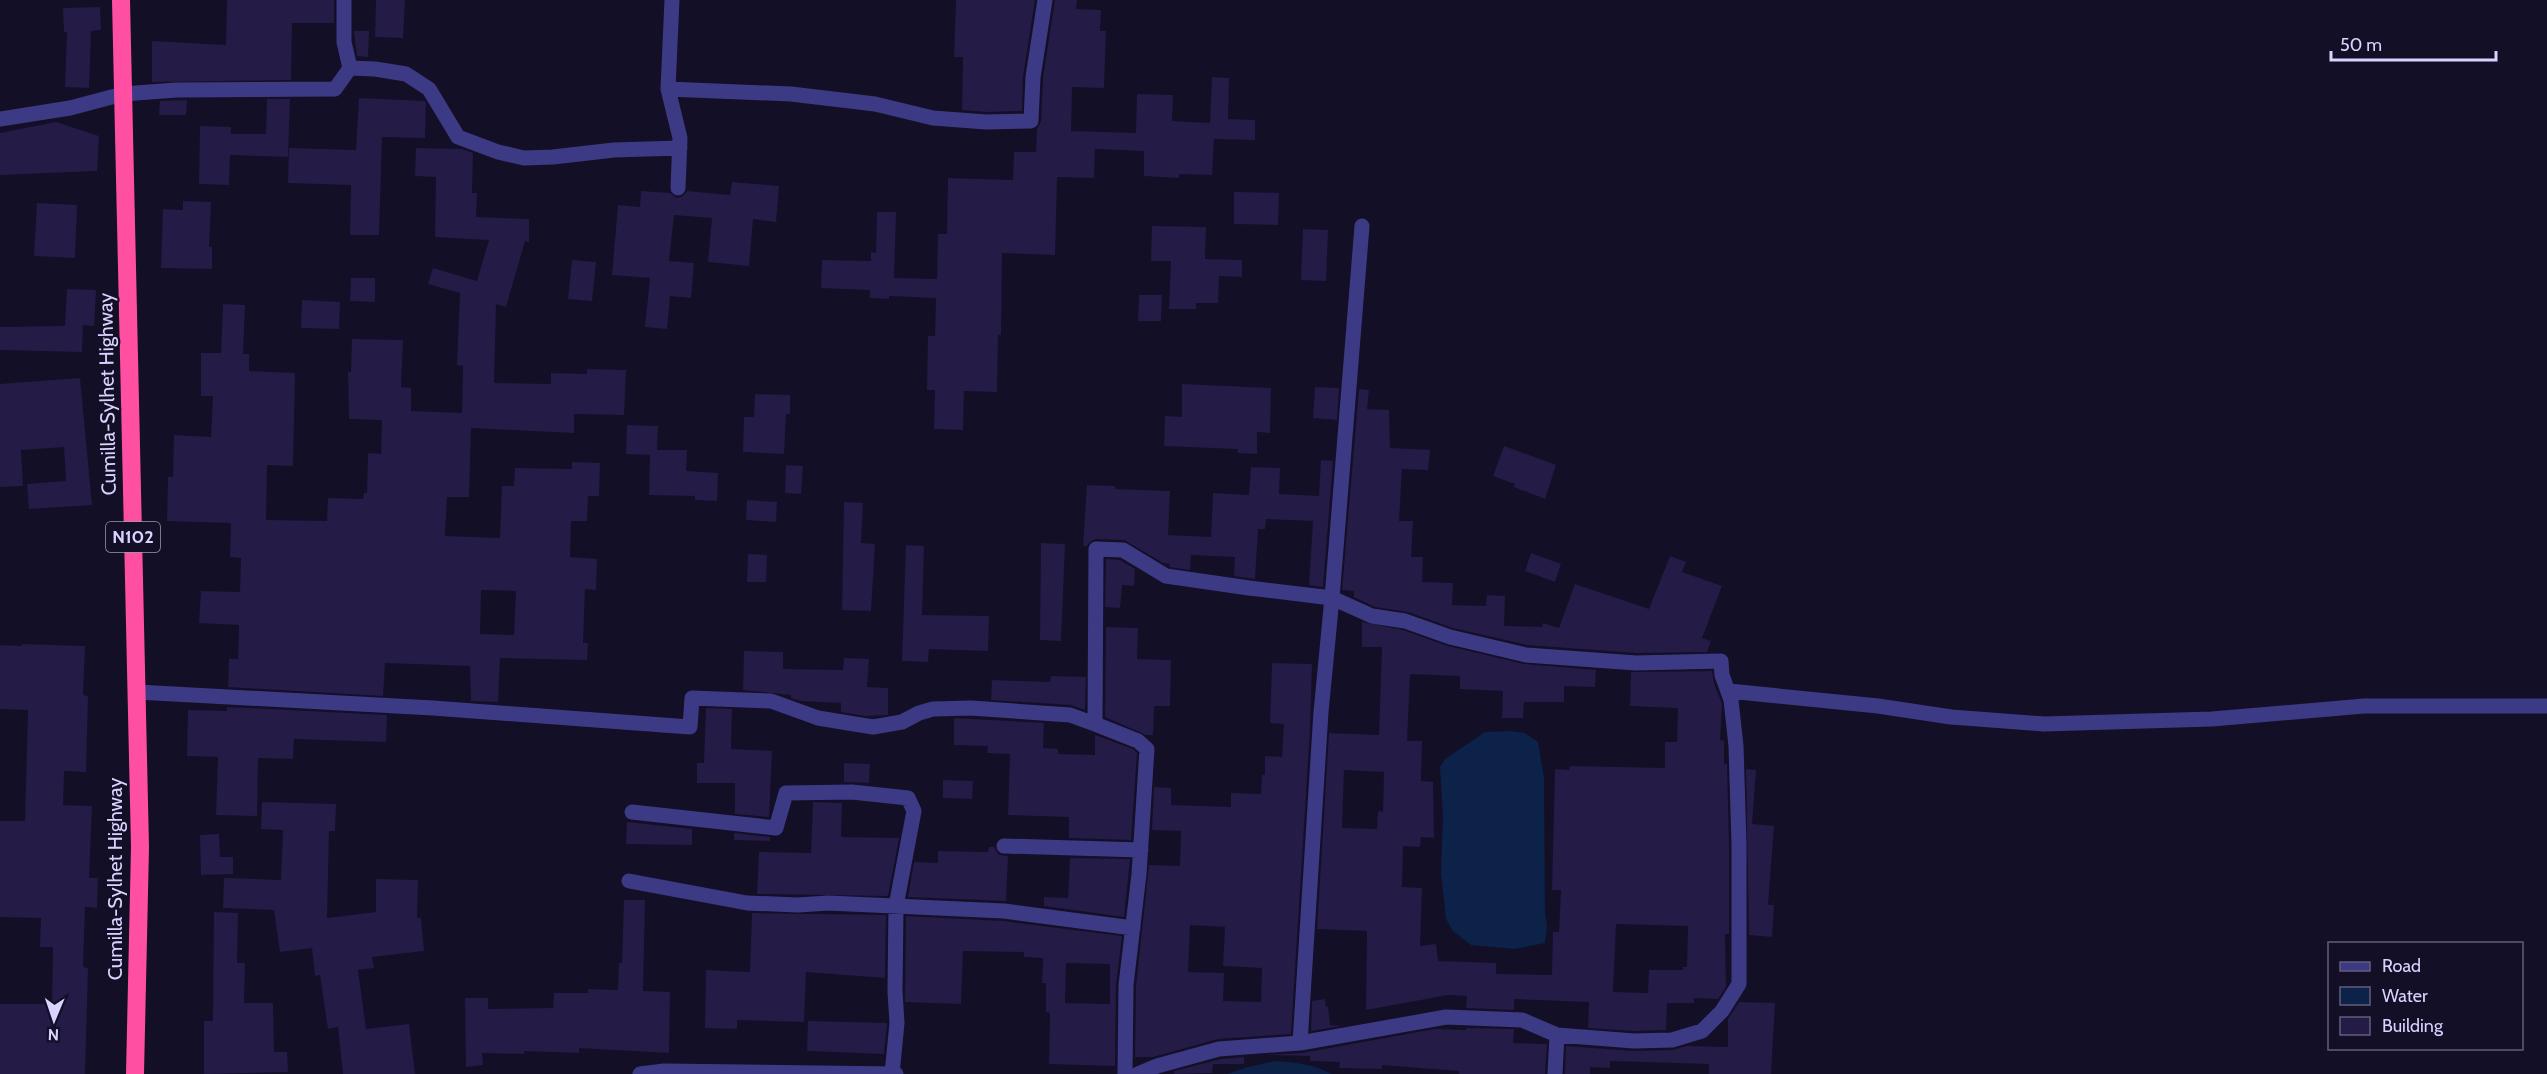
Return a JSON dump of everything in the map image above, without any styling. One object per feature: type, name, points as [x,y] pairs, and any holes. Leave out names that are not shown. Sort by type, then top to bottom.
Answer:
[{"type":"highway","name":"Cumilla-Sylhet Highway","points":[[121,0],[140,847],[135,1074]]},
{"type":"street","points":[[0,119],[70,108],[123,94],[176,90],[335,89],[350,68],[344,42],[344,0]]},
{"type":"street","points":[[672,0],[668,89],[680,138],[678,188]]},
{"type":"street","points":[[668,89],[791,94],[875,104],[933,118],[986,122],[1031,122],[1033,77],[1045,0]]},
{"type":"street","points":[[350,68],[406,74],[429,89],[458,137],[498,152],[524,158],[614,150],[680,148]]},
{"type":"street","points":[[1300,1043],[1320,712],[1332,598],[1362,226]]},
{"type":"street","points":[[1095,724],[1096,549],[1123,550],[1166,576],[1332,598],[1372,616],[1405,621],[1450,637],[1526,655],[1636,663],[1721,661],[1722,675],[1729,692],[1736,746],[1739,833],[1739,984],[1722,1011],[1702,1031],[1672,1040],[1634,1041],[1557,1035],[1522,1020],[1446,1017],[1300,1043],[1219,1049],[1159,1070],[1138,1074]]},
{"type":"street","points":[[137,692],[433,708],[690,727],[692,698],[771,701],[818,718],[873,727],[902,722],[933,709],[971,708],[1070,715],[1095,724],[1138,741],[1148,749],[1141,850],[1126,985],[1125,1074]]},
{"type":"street","points":[[1729,692],[1878,706],[1951,717],[2044,724],[2212,719],[2364,706],[2547,706]]},
{"type":"street","points":[[632,812],[776,828],[786,793],[852,792],[908,798],[914,811],[896,906],[897,1023],[894,1074],[664,1071],[640,1074]]},
{"type":"street","points":[[1004,846],[1141,850]]},
{"type":"street","points":[[629,881],[747,903],[798,905],[828,903],[1004,911],[1133,928]]},
{"type":"street","points":[[1555,1074],[1557,1035]]},
{"type":"water","points":[[1485,732],[1525,733],[1538,742],[1544,778],[1547,927],[1545,943],[1515,949],[1471,945],[1453,931],[1446,919],[1441,872],[1443,816],[1440,767],[1445,759]]},
{"type":"water","points":[[1276,1061],[1311,1066],[1332,1074],[1227,1074]]},
{"type":"building","points":[[227,0],[334,0],[334,23],[292,23],[291,80],[152,82],[152,41],[226,45]]},
{"type":"building","points":[[376,0],[405,0],[403,38],[375,37]]},
{"type":"building","points":[[956,0],[1035,0],[1023,76],[1022,111],[962,110],[963,57],[954,57]]},
{"type":"building","points":[[1055,0],[1077,0],[1076,9],[1101,10],[1100,31],[1106,31],[1104,88],[1072,87],[1071,131],[1136,133],[1137,94],[1173,95],[1172,121],[1210,123],[1212,77],[1229,78],[1228,119],[1255,120],[1255,140],[1214,139],[1212,175],[1179,174],[1179,178],[1144,176],[1144,151],[1095,149],[1094,178],[1057,177],[1055,255],[1002,253],[1001,335],[998,335],[997,392],[964,391],[963,430],[934,429],[935,390],[927,390],[928,336],[935,336],[936,298],[889,296],[889,299],[870,298],[870,290],[821,288],[822,260],[871,261],[871,252],[876,253],[877,212],[896,212],[894,278],[937,279],[938,234],[947,234],[948,178],[1013,180],[1014,152],[1036,152],[1037,129],[1041,121],[1043,78]]},
{"type":"building","points":[[100,7],[101,30],[91,31],[89,88],[65,87],[67,32],[64,32],[63,8]]},
{"type":"building","points":[[354,31],[369,31],[368,57],[357,56]]},
{"type":"building","points":[[359,98],[425,101],[426,104],[425,138],[382,137],[379,235],[350,235],[351,185],[288,183],[289,148],[356,150]]},
{"type":"building","points":[[267,99],[290,99],[288,157],[230,155],[229,185],[199,184],[200,126],[231,127],[231,134],[266,134]]},
{"type":"building","points":[[187,100],[186,115],[159,115],[160,101]]},
{"type":"building","points":[[56,122],[99,136],[97,171],[0,175],[0,133]]},
{"type":"building","points":[[416,148],[462,149],[473,153],[472,193],[477,193],[476,217],[529,219],[529,242],[525,241],[506,307],[496,304],[494,383],[551,384],[551,373],[587,374],[587,369],[626,370],[624,415],[574,414],[574,433],[471,428],[469,497],[447,497],[445,536],[500,538],[502,486],[514,486],[515,468],[572,469],[572,462],[600,463],[599,496],[588,496],[587,521],[571,521],[570,557],[597,559],[596,590],[585,589],[583,643],[588,643],[587,660],[500,658],[498,702],[471,701],[470,666],[385,663],[383,696],[228,687],[229,659],[238,659],[239,625],[199,623],[201,591],[240,592],[241,558],[230,557],[231,523],[167,521],[168,477],[173,477],[174,435],[211,437],[213,396],[201,396],[201,353],[221,353],[223,304],[245,305],[243,354],[249,354],[249,371],[295,373],[293,466],[267,465],[266,520],[327,521],[328,498],[363,499],[364,493],[367,493],[368,453],[381,454],[382,420],[349,419],[348,372],[351,372],[352,339],[403,340],[401,387],[411,388],[411,411],[462,413],[463,366],[457,365],[460,293],[428,284],[433,268],[477,281],[489,240],[435,237],[436,177],[415,176]],"holes":[[[481,590],[516,591],[514,635],[480,634]]]},
{"type":"building","points":[[732,182],[779,186],[776,222],[753,219],[749,266],[708,262],[712,218],[674,215],[669,261],[694,263],[691,298],[670,296],[667,329],[645,327],[650,278],[612,275],[618,205],[640,207],[641,191],[670,193],[677,198],[683,196],[687,191],[730,195]]},
{"type":"building","points":[[1234,192],[1279,193],[1278,225],[1234,224]]},
{"type":"building","points":[[183,201],[211,202],[209,247],[212,247],[212,269],[161,268],[163,209],[183,210]]},
{"type":"building","points":[[37,203],[77,205],[75,258],[34,256]]},
{"type":"building","points":[[1152,226],[1206,227],[1205,259],[1242,260],[1242,277],[1219,276],[1218,303],[1196,303],[1196,309],[1169,309],[1171,261],[1151,261]]},
{"type":"building","points":[[1303,229],[1328,230],[1326,281],[1301,280]]},
{"type":"building","points":[[572,260],[596,262],[592,301],[568,299]]},
{"type":"building","points":[[351,278],[375,278],[375,302],[350,301]]},
{"type":"building","points":[[67,289],[96,290],[94,326],[83,325],[82,352],[0,350],[0,327],[65,326]]},
{"type":"building","points":[[1139,295],[1162,295],[1161,321],[1138,321]]},
{"type":"building","points":[[302,300],[340,302],[339,329],[301,328]]},
{"type":"building","points":[[80,378],[92,505],[29,509],[27,484],[66,481],[64,447],[21,450],[23,486],[0,487],[0,384]]},
{"type":"building","points":[[1182,384],[1271,388],[1270,433],[1257,432],[1257,454],[1238,453],[1238,449],[1164,446],[1165,416],[1182,417]]},
{"type":"building","points":[[1315,387],[1339,388],[1337,420],[1313,418]]},
{"type":"building","points":[[1359,389],[1369,390],[1367,409],[1389,410],[1390,448],[1430,450],[1428,470],[1402,469],[1399,521],[1413,521],[1411,557],[1423,557],[1422,582],[1453,583],[1452,605],[1486,606],[1487,595],[1505,596],[1504,626],[1542,627],[1543,623],[1559,628],[1575,584],[1649,609],[1670,556],[1686,562],[1682,572],[1722,586],[1702,638],[1711,641],[1707,652],[1636,653],[1527,645],[1453,628],[1408,612],[1375,607],[1354,597],[1354,591],[1342,590]]},
{"type":"building","points":[[755,394],[790,395],[790,414],[786,414],[784,454],[743,452],[744,417],[754,417]]},
{"type":"building","points":[[627,425],[658,426],[657,450],[687,450],[686,471],[718,473],[717,501],[695,500],[695,496],[649,495],[650,455],[626,454]]},
{"type":"building","points":[[1504,446],[1556,465],[1545,499],[1493,476]]},
{"type":"building","points":[[1321,460],[1333,461],[1323,587],[1309,585],[1313,521],[1266,519],[1265,529],[1258,529],[1255,579],[1234,576],[1235,557],[1191,555],[1190,570],[1169,567],[1170,564],[1163,563],[1124,540],[1096,539],[1087,546],[1083,546],[1087,485],[1115,486],[1115,489],[1170,491],[1168,535],[1211,537],[1213,493],[1249,495],[1251,467],[1280,468],[1279,494],[1319,496]]},
{"type":"building","points":[[786,465],[803,466],[801,494],[785,493]]},
{"type":"building","points":[[747,500],[777,502],[776,522],[746,520]]},
{"type":"building","points":[[844,502],[863,503],[861,543],[875,544],[871,611],[842,610]]},
{"type":"building","points":[[1041,543],[1065,544],[1061,641],[1040,640]]},
{"type":"building","points":[[906,545],[924,546],[922,615],[989,616],[988,651],[929,649],[928,662],[902,661]]},
{"type":"building","points":[[1531,553],[1561,564],[1555,582],[1525,571]]},
{"type":"building","points":[[748,554],[767,555],[766,582],[747,582]]},
{"type":"building","points":[[1106,559],[1120,560],[1135,569],[1134,586],[1122,585],[1120,608],[1105,607]]},
{"type":"building","points":[[1362,622],[1403,630],[1448,646],[1524,664],[1596,670],[1595,687],[1564,686],[1564,702],[1524,702],[1523,718],[1502,718],[1503,691],[1460,689],[1460,676],[1410,674],[1407,741],[1422,741],[1421,781],[1433,782],[1434,838],[1421,837],[1420,847],[1403,846],[1402,887],[1422,888],[1420,946],[1436,944],[1438,961],[1496,963],[1496,974],[1552,975],[1553,932],[1559,932],[1561,890],[1552,890],[1555,769],[1569,770],[1570,766],[1665,768],[1665,742],[1677,742],[1678,708],[1630,706],[1631,672],[1712,671],[1722,704],[1720,740],[1724,741],[1724,764],[1727,764],[1729,844],[1729,934],[1725,934],[1726,987],[1718,999],[1694,998],[1694,1003],[1667,1003],[1666,1030],[1634,1031],[1588,1028],[1589,1002],[1514,999],[1514,1010],[1466,1008],[1467,996],[1448,995],[1366,1010],[1367,931],[1317,929],[1329,733],[1379,735],[1382,647],[1362,647]],"holes":[[[1344,770],[1384,772],[1383,812],[1378,811],[1377,829],[1342,828]],[[1616,924],[1688,926],[1687,967],[1683,967],[1683,970],[1649,970],[1648,993],[1613,992]]]},
{"type":"building","points":[[1106,627],[1138,628],[1137,659],[1171,660],[1170,706],[1154,706],[1153,735],[1146,735],[1105,717]]},
{"type":"building","points":[[22,644],[85,646],[83,695],[88,696],[86,772],[64,771],[63,805],[92,806],[89,878],[98,878],[97,908],[85,907],[83,967],[88,968],[85,1074],[0,1074],[0,1004],[52,1004],[53,947],[40,947],[41,918],[0,917],[0,821],[25,821],[28,710],[0,709],[0,645],[22,646]]},
{"type":"building","points":[[744,651],[783,652],[783,669],[843,670],[844,658],[869,659],[867,687],[888,688],[888,715],[865,716],[841,712],[841,703],[801,701],[791,698],[791,695],[743,690]]},
{"type":"building","points":[[1272,663],[1312,664],[1291,1034],[1218,1039],[1153,1057],[1135,1057],[1136,986],[1149,865],[1180,866],[1181,831],[1152,830],[1154,787],[1171,788],[1171,805],[1231,807],[1231,793],[1261,794],[1262,775],[1265,775],[1265,756],[1282,757],[1284,724],[1270,723]],"holes":[[[1190,925],[1225,927],[1223,966],[1262,968],[1261,1002],[1223,1001],[1224,973],[1188,972]]]},
{"type":"building","points":[[1051,676],[1086,677],[1085,710],[1071,705],[991,700],[992,680],[1050,682]]},
{"type":"building","points":[[227,707],[387,715],[386,742],[294,739],[293,759],[258,758],[257,816],[216,815],[218,757],[187,756],[188,710],[227,711]]},
{"type":"building","points":[[706,708],[732,709],[731,749],[772,751],[769,817],[735,814],[735,783],[697,783],[697,763],[704,763]]},
{"type":"building","points":[[954,718],[1044,723],[1043,748],[1058,749],[1058,754],[1095,755],[1095,735],[1133,749],[1137,753],[1131,840],[1069,838],[1069,817],[1008,815],[1010,754],[987,753],[988,746],[954,745]]},
{"type":"building","points":[[844,763],[870,764],[869,783],[844,782]]},
{"type":"building","points":[[1746,769],[1756,770],[1752,824],[1774,826],[1768,905],[1774,905],[1772,937],[1749,935]]},
{"type":"building","points":[[943,780],[973,781],[972,799],[943,798]]},
{"type":"building","points":[[262,802],[336,804],[335,831],[329,831],[327,918],[376,912],[376,879],[418,880],[417,918],[421,918],[424,951],[372,957],[374,968],[358,970],[366,1029],[409,1024],[415,1074],[343,1074],[338,1027],[328,1029],[320,975],[315,976],[312,948],[280,952],[274,910],[223,908],[224,878],[281,880],[283,830],[261,829]]},
{"type":"building","points":[[813,802],[842,803],[841,837],[899,838],[888,896],[757,894],[759,852],[811,853]]},
{"type":"building","points":[[627,822],[692,829],[692,845],[626,844]]},
{"type":"building","points":[[734,833],[770,837],[770,841],[734,840]]},
{"type":"building","points":[[219,834],[220,857],[233,857],[233,874],[201,875],[200,835]]},
{"type":"building","points":[[989,847],[994,847],[999,855],[1008,856],[1006,901],[908,897],[914,862],[938,863],[938,851],[988,852]]},
{"type":"building","points":[[1070,858],[1130,859],[1124,917],[1044,906],[1044,897],[1068,898]]},
{"type":"building","points":[[624,900],[645,900],[643,991],[670,992],[669,1053],[579,1048],[579,1053],[524,1051],[524,1054],[482,1053],[483,1065],[466,1067],[465,998],[488,998],[488,1009],[553,1008],[554,993],[588,993],[588,989],[618,990],[619,963],[622,963]]},
{"type":"building","points":[[214,912],[238,913],[237,963],[245,963],[244,1003],[273,1003],[274,1052],[287,1052],[288,1072],[204,1074],[204,1021],[213,1021]]},
{"type":"building","points":[[752,913],[886,915],[885,978],[806,972],[804,1022],[737,1020],[737,1029],[705,1028],[706,970],[750,972]]},
{"type":"building","points":[[906,916],[1003,921],[1122,936],[1116,985],[1115,1066],[1049,1064],[1050,1013],[1046,1012],[1046,983],[1042,983],[1043,958],[1024,957],[1024,952],[963,951],[961,1004],[905,1002]],"holes":[[[1066,963],[1110,964],[1110,1004],[1065,1003]]]},
{"type":"building","points":[[1325,999],[1330,1025],[1342,1026],[1311,1031],[1312,1001]]},
{"type":"building","points":[[1739,1002],[1775,1003],[1771,1074],[1709,1074],[1709,1064],[1610,1061],[1610,1068],[1590,1067],[1590,1074],[1565,1074],[1566,1046],[1634,1051],[1672,1050],[1687,1046],[1728,1047],[1728,1019]]},
{"type":"building","points":[[808,1021],[887,1023],[884,1054],[807,1051]]},
{"type":"building","points":[[1466,1028],[1514,1029],[1513,1043],[1547,1044],[1545,1074],[1459,1074],[1459,1071],[1382,1065],[1382,1069],[1339,1068],[1340,1062],[1310,1061],[1310,1056],[1266,1055],[1302,1053],[1435,1029],[1466,1030]]},
{"type":"building","points":[[1244,1057],[1244,1064],[1213,1064],[1212,1073],[1174,1074],[1174,1071],[1221,1059]]}]
